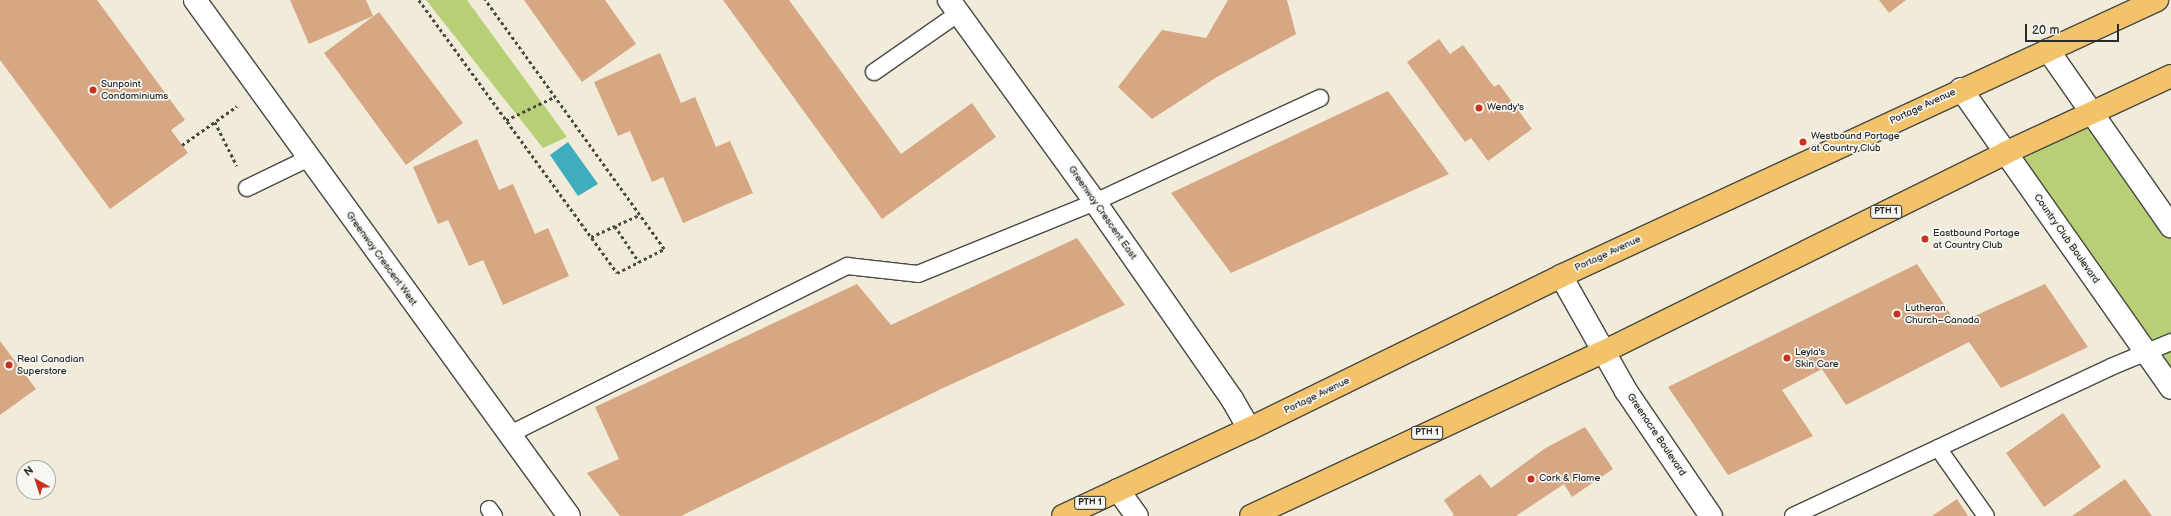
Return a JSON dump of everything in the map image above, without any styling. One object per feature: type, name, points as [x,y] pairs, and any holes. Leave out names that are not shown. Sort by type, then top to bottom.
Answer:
[{"type":"highway","name":"Portage Avenue","points":[[1063,516],[1249,429],[1561,276],[1960,89],[2157,0]]},
{"type":"highway","name":"PTH 1","points":[[1251,516],[1604,352],[2006,153],[2091,112],[2171,76]]},
{"type":"street","name":"Greenway Crescent West","points":[[195,0],[508,435],[569,516]]},
{"type":"street","name":"Greenway Crescent East","points":[[954,7],[1095,202],[1232,399],[1249,429]]},
{"type":"street","points":[[2048,50],[2171,226]]},
{"type":"street","name":"Country Club Boulevard","points":[[1960,89],[2171,388]]},
{"type":"street","name":"Greenacre Boulevard","points":[[1561,276],[1626,391],[1711,516]]},
{"type":"street","points":[[1118,490],[1137,516]]},
{"type":"lane","points":[[874,72],[954,7]]},
{"type":"lane","points":[[508,435],[847,266],[918,274],[1095,202],[1320,98]]},
{"type":"lane","points":[[247,188],[309,158]]},
{"type":"lane","points":[[1793,516],[2145,352],[2171,342]]},
{"type":"lane","points":[[1938,448],[1986,516]]},
{"type":"path","points":[[419,0],[617,272],[664,249],[485,0]]},
{"type":"path","points":[[182,145],[260,90]]},
{"type":"path","points":[[506,120],[554,97]]},
{"type":"path","points":[[214,122],[247,188]]},
{"type":"path","points":[[591,237],[639,215]]},
{"type":"path","points":[[615,226],[640,262]]},
{"type":"green space","points":[[426,0],[467,0],[567,137],[543,148]]},
{"type":"green space","points":[[2091,112],[2171,226],[2171,388],[2005,153]]},
{"type":"water","points":[[568,142],[598,184],[578,196],[550,155]]},
{"type":"building","name":"Sunpoint Condominiums","points":[[0,0],[97,0],[185,120],[171,130],[188,153],[110,209],[0,60]]},
{"type":"building","points":[[290,0],[366,0],[373,16],[309,44]]},
{"type":"building","points":[[524,0],[605,0],[636,44],[582,82]]},
{"type":"building","points":[[723,0],[789,0],[901,154],[972,103],[996,137],[882,219]]},
{"type":"building","points":[[1228,0],[1287,0],[1296,34],[1217,77],[1152,119],[1118,87],[1162,30],[1206,38]]},
{"type":"building","points":[[1879,0],[1906,0],[1889,13]]},
{"type":"building","points":[[379,12],[463,123],[406,165],[324,53]]},
{"type":"building","name":"Wendy's","points":[[1439,39],[1450,54],[1463,45],[1494,87],[1499,84],[1532,129],[1488,161],[1471,138],[1465,142],[1407,62]]},
{"type":"building","points":[[660,53],[681,103],[695,97],[716,147],[730,141],[753,193],[683,223],[663,177],[652,182],[630,131],[618,136],[594,82]]},
{"type":"building","points":[[1388,91],[1449,174],[1231,273],[1171,193]]},
{"type":"building","points":[[477,139],[499,190],[513,184],[535,234],[548,228],[569,276],[503,305],[483,260],[469,266],[448,220],[438,224],[413,167]]},
{"type":"building","points":[[1077,238],[1125,305],[941,389],[681,516],[620,516],[587,473],[619,459],[595,407],[857,284],[891,325]]},
{"type":"building","points":[[1917,264],[1957,324],[2045,284],[2088,347],[2001,388],[1969,342],[1846,405],[1822,369],[1782,390],[1813,436],[1728,475],[1668,387]]},
{"type":"building","name":"Real Canadian Superstore","points":[[0,341],[36,389],[0,415]]},
{"type":"building","points":[[2063,413],[2101,467],[2044,507],[2006,453]]},
{"type":"building","name":"Cork & Flame","points":[[1585,427],[1613,469],[1572,497],[1564,484],[1516,516],[1452,516],[1454,515],[1444,500],[1480,474],[1491,488],[1544,449]]},
{"type":"building","points":[[2125,479],[2152,516],[2072,516]]},
{"type":"building","points":[[1957,499],[1968,516],[1932,516]]},
{"type":"place","name":"Sunpoint Condominiums","points":[[93,90]]},
{"type":"place","name":"Wendy's","points":[[1479,108]]},
{"type":"place","name":"Westbound Portage at Country Club","points":[[1803,142]]},
{"type":"place","name":"Eastbound Portage at Country Club","points":[[1925,239]]},
{"type":"place","name":"Lutheran Church–Canada","points":[[1897,314]]},
{"type":"place","name":"Leyla's Skin Care","points":[[1787,358]]},
{"type":"place","name":"Real Canadian Superstore","points":[[9,365]]},
{"type":"place","name":"Cork & Flame","points":[[1531,479]]}]
